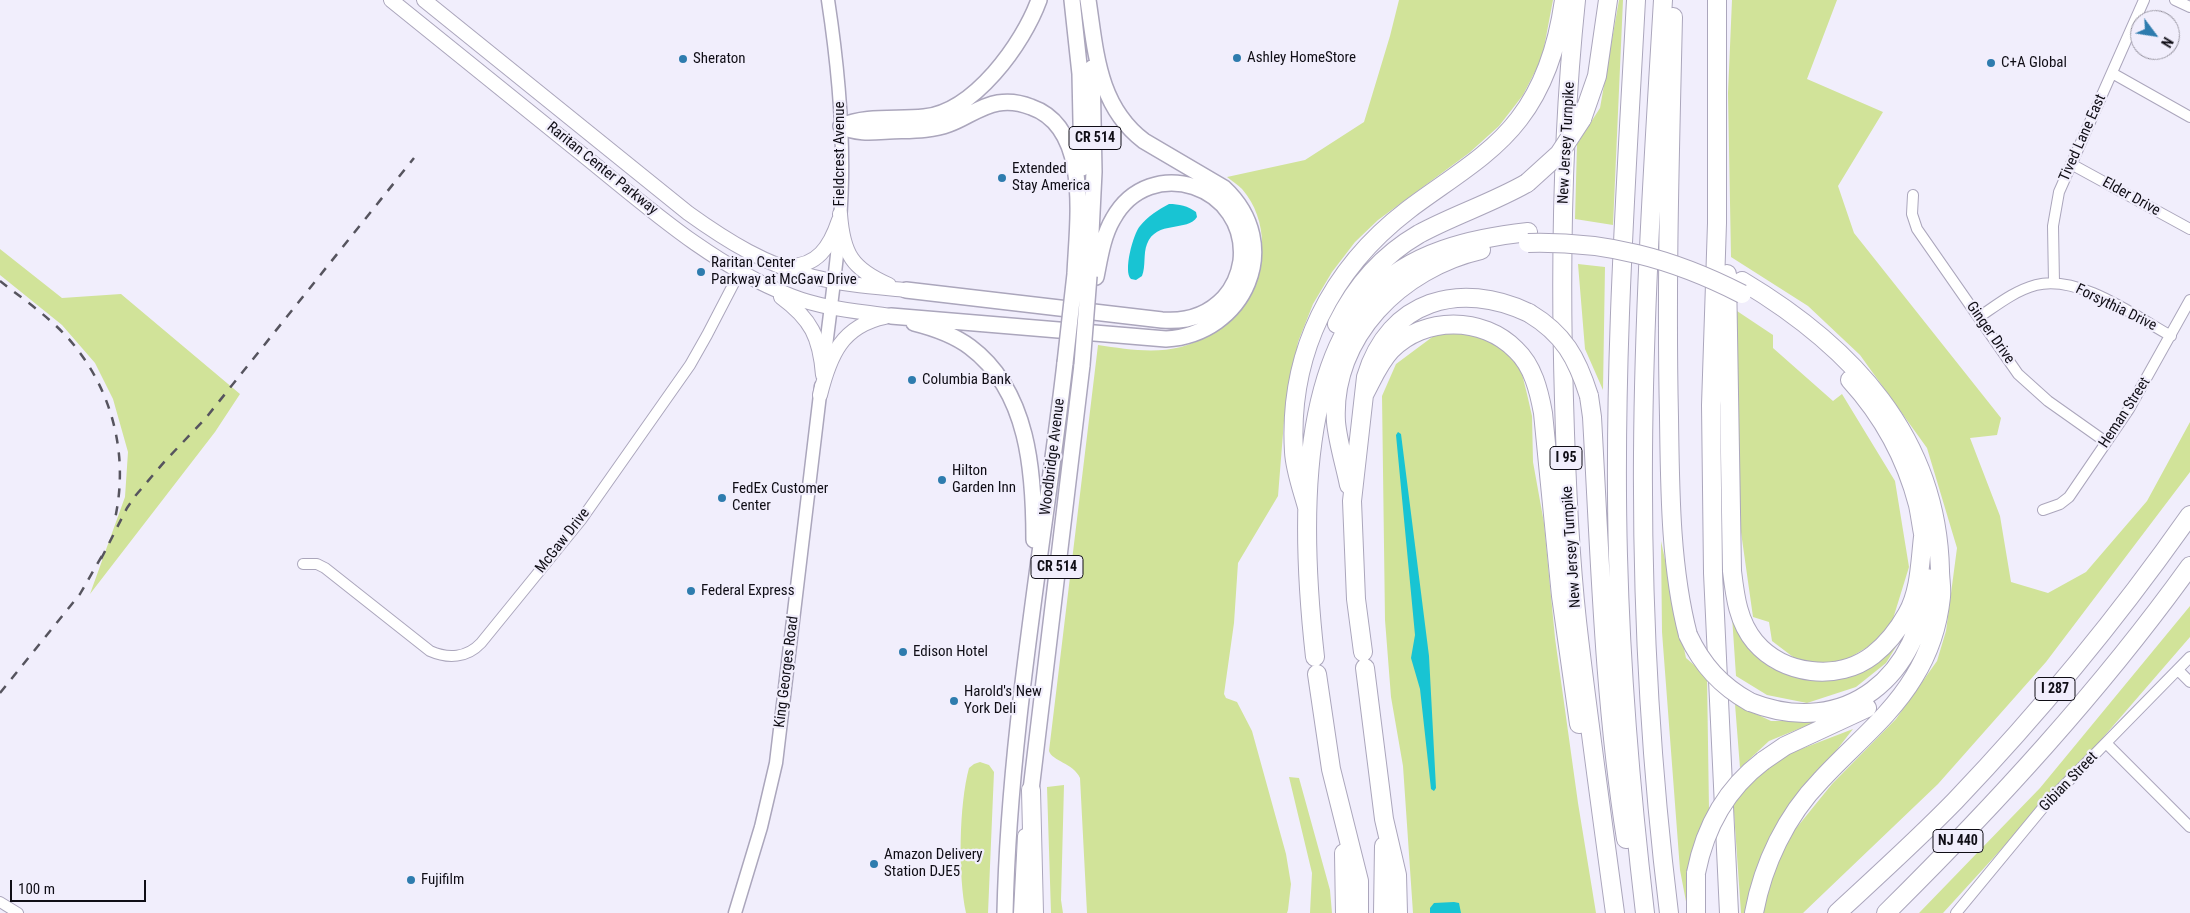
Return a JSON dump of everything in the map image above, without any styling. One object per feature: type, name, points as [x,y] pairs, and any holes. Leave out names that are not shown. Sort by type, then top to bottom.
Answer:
[{"type":"highway","points":[[1307,507],[1294,453],[1295,405],[1298,379],[1305,354],[1323,307],[1336,285],[1369,244],[1408,210],[1486,152],[1518,119],[1531,101],[1551,59],[1558,36],[1564,0]]},
{"type":"highway","name":"New Jersey Turnpike","points":[[1576,0],[1564,181],[1562,288],[1569,523],[1577,620],[1615,913]]},
{"type":"highway","points":[[1314,442],[1310,417],[1313,392],[1320,364],[1340,319],[1366,279],[1400,246],[1420,234],[1495,200],[1527,183],[1559,154],[1582,119],[1597,76],[1608,0]]},
{"type":"highway","points":[[1636,0],[1620,329],[1618,555],[1628,762],[1644,913]]},
{"type":"highway","points":[[1663,0],[1646,334],[1643,484],[1651,715],[1669,913]]},
{"type":"highway","points":[[1674,0],[1667,275],[1670,462],[1677,573],[1688,635],[1695,652],[1707,669],[1720,683],[1750,702],[1786,713],[1827,712],[1868,695],[1892,674],[1909,650],[1922,615],[1927,572],[1927,551],[1918,505],[1908,474],[1895,446],[1868,402],[1816,345],[1742,287]]},
{"type":"highway","points":[[1717,0],[1717,168],[1711,406],[1713,573],[1729,913]]},
{"type":"highway","points":[[1717,168],[1726,205],[1732,571],[1735,595],[1745,628],[1762,649],[1785,664],[1802,670],[1820,672],[1855,666],[1872,656],[1886,644],[1908,612],[1915,591],[1923,536]]},
{"type":"highway","points":[[1359,913],[1358,881],[1331,768],[1316,666],[1307,573],[1307,507],[1314,442],[1324,388],[1341,341],[1355,316],[1371,295],[1391,277],[1417,261],[1442,250],[1499,235],[1585,244],[1639,254],[1690,269],[1774,300],[1823,337],[1878,394],[1891,412],[1910,446],[1929,493],[1936,524],[1941,595],[1932,638],[1914,677],[1886,715],[1820,780],[1802,801],[1773,852],[1754,913]]},
{"type":"highway","points":[[1352,501],[1336,423],[1336,408],[1338,393],[1349,354],[1366,323],[1381,305],[1401,287],[1425,271],[1476,251],[1528,237]]},
{"type":"highway","points":[[1398,913],[1398,875],[1384,819],[1355,582],[1352,501],[1366,377],[1371,360],[1381,342],[1396,324],[1413,312],[1432,303],[1471,297],[1500,301],[1545,322],[1559,335],[1572,353],[1582,373],[1589,396],[1592,417],[1605,653],[1612,729],[1620,804],[1633,887],[1644,913]]},
{"type":"highway","points":[[1365,393],[1378,367],[1392,349],[1406,338],[1423,330],[1444,325],[1464,324],[1483,329],[1501,337],[1517,350],[1530,370],[1539,391],[1543,413],[1571,681],[1587,782],[1602,817]]},
{"type":"highway","name":"I 287","points":[[1837,913],[1905,851],[1954,802],[2015,735],[2107,626],[2190,515]]},
{"type":"highway","name":"I 287","points":[[2027,766],[2128,647],[2190,566]]},
{"type":"highway","points":[[1696,913],[1696,873],[1702,848],[1721,806],[1743,777],[1763,761],[1785,746],[1864,710],[1892,688],[1906,672],[1926,637],[1940,582]]},
{"type":"highway","name":"NJ 440","points":[[1886,913],[1971,827],[2027,766]]},
{"type":"highway","points":[[1031,790],[1031,913]]},
{"type":"highway","points":[[1383,913],[1384,819]]},
{"type":"highway","points":[[1343,822],[1345,913]]},
{"type":"main road","name":"Raritan Center Parkway","points":[[391,0],[654,212],[712,255],[760,282],[801,300],[831,308],[892,316]]},
{"type":"main road","name":"Raritan Center Parkway","points":[[424,0],[688,212],[729,241],[752,254],[805,275],[834,281],[906,290]]},
{"type":"main road","points":[[841,126],[860,120],[926,117],[940,114],[959,105],[995,72],[1008,56],[1025,31],[1040,0]]},
{"type":"main road","name":"Woodbridge Avenue","points":[[1005,913],[1012,800],[1030,636],[1065,363],[1087,276],[1080,221],[1083,155],[1080,74],[1072,0]]},
{"type":"main road","points":[[820,395],[827,370],[845,337],[854,329],[868,322],[892,316],[1166,339],[1194,334],[1212,325],[1228,312],[1240,298],[1251,274],[1254,255],[1252,234],[1245,214],[1224,188],[1144,141],[1133,132],[1118,114],[1110,101],[1102,80],[1087,0]]},
{"type":"main road","name":"Woodbridge Avenue","points":[[1031,790],[1082,365],[1095,140],[1093,74],[1087,0]]},
{"type":"main road","points":[[841,126],[864,132],[928,130],[950,124],[985,106],[1004,102],[1024,104],[1041,111],[1064,133],[1070,145],[1074,160],[1077,205],[1087,276]]},
{"type":"main road","points":[[840,214],[845,245],[850,258],[857,267],[872,277],[906,290],[1162,320],[1189,319],[1213,308],[1232,286],[1241,260],[1238,231],[1228,211],[1206,192],[1179,183],[1153,185],[1129,199],[1114,216],[1087,276]]},
{"type":"main road","points":[[779,266],[800,266],[819,256],[830,241],[840,214]]},
{"type":"main road","points":[[760,282],[791,304],[810,325],[820,349],[822,375]]},
{"type":"main road","points":[[892,316],[941,332],[970,348],[994,371],[1012,401],[1026,444],[1033,488],[1033,565],[1030,636]]},
{"type":"street","name":"Fieldcrest Avenue","points":[[828,0],[840,96],[841,126],[840,214],[831,308]]},
{"type":"street","name":"Tived Lane East","points":[[2054,283],[2054,209],[2059,192],[2144,0]]},
{"type":"street","points":[[2175,0],[2190,7]]},
{"type":"street","points":[[2112,74],[2190,117]]},
{"type":"street","name":"Elder Drive","points":[[2071,164],[2190,229]]},
{"type":"street","name":"Ginger Drive","points":[[1913,195],[1912,214],[1917,229],[2003,354],[2032,389],[2106,442]]},
{"type":"street","name":"McGaw Drive","points":[[303,564],[317,564],[328,570],[430,651],[450,657],[459,656],[474,650],[574,528],[596,498],[696,354],[752,254]]},
{"type":"street","name":"Forsythia Drive","points":[[1979,318],[2024,290],[2038,285],[2054,283],[2084,289],[2170,336]]},
{"type":"street","name":"Heman Street","points":[[2043,510],[2060,504],[2068,497],[2129,409],[2190,300]]},
{"type":"street","name":"King Georges Road","points":[[735,913],[761,827],[776,763],[831,308]]},
{"type":"street","name":"Gibian Street","points":[[1956,913],[2046,804],[2190,657]]},
{"type":"street","points":[[2178,670],[2190,682]]},
{"type":"street","points":[[2106,743],[2190,828]]},
{"type":"street","points":[[0,902],[18,913]]},
{"type":"green space","points":[[1399,0],[1553,0],[1542,58],[1523,95],[1499,126],[1469,153],[1378,220],[1355,242],[1332,272],[1313,304],[1298,342],[1284,421],[1278,496],[1238,563],[1234,623],[1224,694],[1226,698],[1237,702],[1252,731],[1286,854],[1291,884],[1287,913],[1087,913],[1080,778],[1073,769],[1054,757],[1049,751],[1098,345],[1150,350],[1181,347],[1211,334],[1238,313],[1244,306],[1254,286],[1258,272],[1261,258],[1261,229],[1251,201],[1242,189],[1227,177],[1305,160],[1364,122]]},
{"type":"green space","points":[[1619,0],[1623,0],[1613,225],[1575,219],[1577,144],[1600,108]]},
{"type":"green space","points":[[1732,0],[1837,0],[1807,79],[1883,112],[1838,186],[1854,233],[2001,418],[1997,435],[1970,438],[2000,516],[2011,582],[2048,593],[2086,572],[2147,501],[2190,422],[2190,472],[2046,662],[1938,784],[1803,913],[1763,913],[1765,901],[1785,842],[1832,784],[1896,719],[1937,661],[1946,631],[1957,548],[1927,448],[1860,355],[1808,306],[1731,257],[1728,93]]},
{"type":"green space","points":[[0,249],[62,298],[121,294],[240,394],[215,432],[90,594],[125,497],[128,452],[113,399],[95,363],[62,325],[0,275]]},
{"type":"green space","points":[[1578,264],[1605,267],[1603,390],[1585,349]]},
{"type":"green space","points":[[1737,311],[1773,335],[1773,348],[1833,401],[1842,394],[1895,481],[1909,567],[1888,635],[1837,665],[1797,660],[1772,641],[1769,622],[1753,617],[1740,525]]},
{"type":"green space","points":[[1464,331],[1498,343],[1521,370],[1532,416],[1533,462],[1544,523],[1555,638],[1578,803],[1596,913],[1413,913],[1403,766],[1391,697],[1385,620],[1382,396],[1396,364],[1435,335]]},
{"type":"green space","points":[[1661,541],[1686,658],[1707,676],[1709,810],[1687,872],[1688,912],[1680,870],[1662,632]]},
{"type":"green space","points":[[2190,606],[2190,637],[2100,741],[1943,913],[1919,913],[2040,788]]},
{"type":"green space","points":[[1732,616],[1744,640],[1771,668],[1811,680],[1857,671],[1902,637],[1886,663],[1856,687],[1807,703],[1767,695],[1736,676]]},
{"type":"green space","points":[[1735,704],[1771,721],[1818,721],[1769,741],[1740,768]]},
{"type":"green space","points":[[1853,729],[1797,801],[1748,913],[1741,913],[1733,798],[1783,756]]},
{"type":"green space","points":[[980,762],[989,765],[994,772],[988,913],[966,913],[961,860],[963,801],[969,768]]},
{"type":"green space","points":[[1289,777],[1299,778],[1330,890],[1332,913],[1310,913],[1312,873]]},
{"type":"green space","points":[[1064,785],[1061,900],[1063,913],[1051,913],[1047,787]]},
{"type":"water","points":[[1169,204],[1190,208],[1196,212],[1197,217],[1187,224],[1164,229],[1151,237],[1146,248],[1142,276],[1136,280],[1131,279],[1128,261],[1137,230],[1150,216]]},
{"type":"water","points":[[1398,432],[1401,434],[1429,656],[1436,788],[1434,791],[1431,789],[1420,689],[1411,658],[1415,635],[1396,435]]},
{"type":"water","points":[[1434,903],[1459,903],[1461,913],[1430,913],[1430,908]]},
{"type":"railway","points":[[101,559],[127,508],[136,495],[205,419],[414,158]]},
{"type":"railway","points":[[0,281],[52,322],[68,338],[84,358],[107,402],[114,425],[120,473],[114,523]]},
{"type":"railway","points":[[0,693],[80,594],[103,554]]},
{"type":"place","name":"Ashley HomeStore","points":[[1237,58]]},
{"type":"place","name":"Sheraton","points":[[683,59]]},
{"type":"place","name":"C+A Global","points":[[1991,63]]},
{"type":"place","name":"Extended Stay America","points":[[1002,178]]},
{"type":"place","name":"Raritan Center Parkway at McGaw Drive","points":[[701,272]]},
{"type":"place","name":"Columbia Bank","points":[[912,380]]},
{"type":"place","name":"Hilton Garden Inn","points":[[942,480]]},
{"type":"place","name":"FedEx Customer Center","points":[[722,498]]},
{"type":"place","name":"Federal Express","points":[[691,591]]},
{"type":"place","name":"Edison Hotel","points":[[903,652]]},
{"type":"place","name":"Harold's New York Deli","points":[[954,701]]},
{"type":"place","name":"Amazon Delivery Station DJE5","points":[[874,864]]},
{"type":"place","name":"Fujifilm","points":[[411,880]]}]
